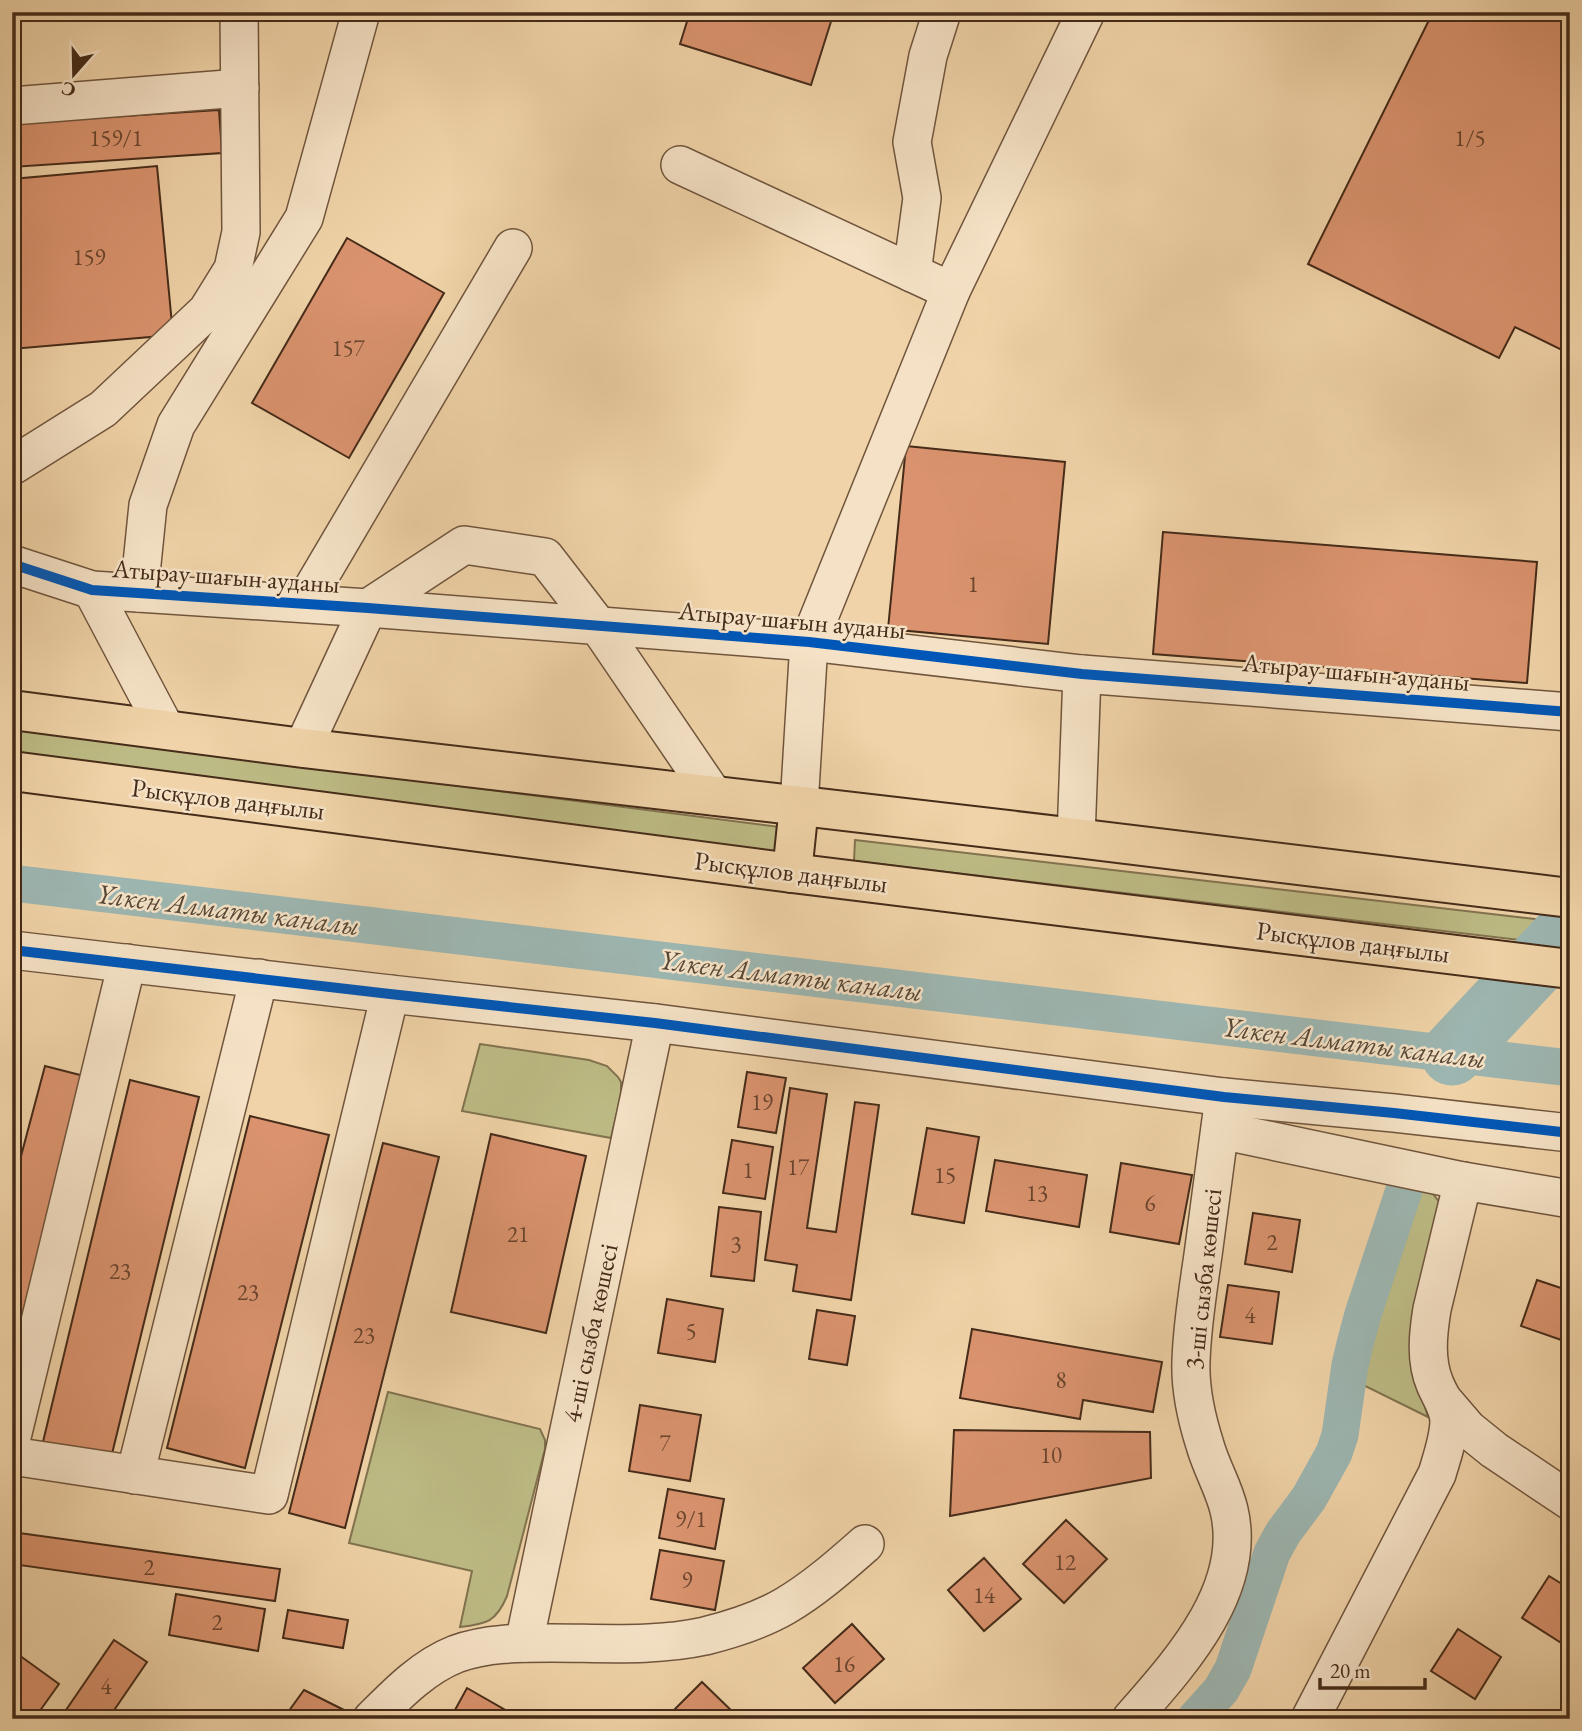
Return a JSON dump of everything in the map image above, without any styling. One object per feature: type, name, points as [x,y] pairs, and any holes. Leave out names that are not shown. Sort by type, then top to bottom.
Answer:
[{"type":"main road","points":[[12,710],[303,748],[1570,898]]},
{"type":"main road","name":"Рысқұлов даңғылы","points":[[12,771],[793,873],[1570,969]]},
{"type":"main road","points":[[793,873],[799,807]]},
{"type":"street","points":[[12,466],[103,409],[207,311],[233,269],[241,232],[239,12]]},
{"type":"street","points":[[139,593],[148,505],[176,425],[304,218],[361,12]]},
{"type":"street","points":[[912,274],[922,198],[912,142],[928,56],[942,12]]},
{"type":"street","points":[[799,807],[809,642],[951,291],[1086,12]]},
{"type":"street","points":[[12,106],[240,88]]},
{"type":"street","points":[[680,165],[951,291]]},
{"type":"street","points":[[303,603],[513,248]]},
{"type":"street","points":[[303,748],[368,608],[464,545],[545,557],[599,626],[714,796]]},
{"type":"street","name":"Атырау шағын ауданы","points":[[12,564],[92,590],[303,603],[809,642],[1082,674],[1570,712]]},
{"type":"street","points":[[92,590],[166,730]]},
{"type":"street","points":[[1076,838],[1082,674]]},
{"type":"street","points":[[12,950],[655,1023],[1222,1114],[1463,1181],[1570,1199]]},
{"type":"street","points":[[12,1437],[127,963]]},
{"type":"street","points":[[135,1475],[259,978]]},
{"type":"street","points":[[12,1456],[269,1495],[390,994]]},
{"type":"street","name":"4-ші сызба көшесі","points":[[524,1643],[655,1023]]},
{"type":"street","points":[[1222,1114],[1394,1113],[1570,1133]]},
{"type":"street","name":"3-ші сызба көшесі","points":[[1131,1719],[1199,1635],[1214,1608],[1227,1573],[1232,1543],[1229,1510],[1198,1420],[1191,1363],[1222,1114]]},
{"type":"street","points":[[1310,1719],[1437,1474],[1446,1445],[1449,1419],[1444,1401],[1434,1382],[1428,1356],[1429,1329],[1463,1181]]},
{"type":"street","points":[[1444,1401],[1468,1429],[1494,1450],[1570,1501]]},
{"type":"street","points":[[372,1719],[418,1675],[454,1655],[481,1647],[524,1643],[651,1643],[704,1636],[751,1622],[785,1606],[827,1577],[865,1544]]},
{"type":"shaded area","points":[[12,729],[780,827],[777,857],[12,761]]},
{"type":"shaded area","points":[[855,840],[1570,923],[1570,946],[854,861]]},
{"type":"shaded area","points":[[480,1044],[589,1060],[607,1066],[621,1082],[621,1097],[611,1138],[462,1111]]},
{"type":"shaded area","points":[[1422,1187],[1440,1203],[1413,1367],[1428,1417],[1359,1383],[1379,1308]]},
{"type":"shaded area","points":[[388,1392],[540,1429],[545,1440],[545,1449],[507,1596],[499,1611],[484,1623],[460,1627],[472,1571],[349,1543]]},
{"type":"building","points":[[690,12],[834,12],[811,85],[680,44]]},
{"type":"building","points":[[1433,12],[1570,12],[1570,354],[1515,327],[1499,358],[1308,264]]},
{"type":"building","points":[[219,110],[222,153],[12,167],[12,123]]},
{"type":"building","points":[[157,166],[173,335],[12,349],[12,179]]},
{"type":"building","points":[[347,238],[444,293],[349,458],[252,403]]},
{"type":"building","points":[[906,446],[1065,462],[1048,644],[888,629]]},
{"type":"building","points":[[1163,532],[1537,562],[1527,683],[1153,654]]},
{"type":"building","points":[[45,1066],[88,1077],[12,1365],[12,1190]]},
{"type":"building","points":[[747,1072],[786,1078],[776,1133],[738,1127]]},
{"type":"building","points":[[130,1080],[199,1097],[110,1462],[42,1446]]},
{"type":"building","points":[[790,1088],[827,1094],[807,1228],[836,1232],[855,1102],[879,1105],[851,1300],[793,1291],[797,1265],[765,1260]]},
{"type":"building","points":[[250,1116],[329,1135],[245,1468],[167,1448]]},
{"type":"building","points":[[927,1128],[979,1137],[964,1223],[912,1214]]},
{"type":"building","points":[[491,1134],[586,1156],[546,1333],[451,1312]]},
{"type":"building","points":[[732,1140],[773,1147],[765,1199],[723,1193]]},
{"type":"building","points":[[383,1143],[439,1157],[345,1528],[289,1513]]},
{"type":"building","points":[[995,1160],[1087,1175],[1079,1227],[986,1211]]},
{"type":"building","points":[[1121,1163],[1192,1175],[1179,1244],[1110,1232]]},
{"type":"building","points":[[719,1207],[761,1212],[754,1281],[711,1276]]},
{"type":"building","points":[[1253,1213],[1300,1220],[1292,1272],[1245,1264]]},
{"type":"building","points":[[1537,1280],[1570,1291],[1570,1343],[1521,1326]]},
{"type":"building","points":[[1228,1285],[1279,1292],[1272,1344],[1220,1337]]},
{"type":"building","points":[[667,1299],[723,1309],[715,1362],[658,1353]]},
{"type":"building","points":[[817,1310],[855,1316],[847,1365],[809,1359]]},
{"type":"building","points":[[972,1329],[1162,1362],[1153,1412],[1083,1400],[1080,1419],[960,1398]]},
{"type":"building","points":[[640,1405],[701,1415],[690,1481],[629,1471]]},
{"type":"building","points":[[954,1430],[1150,1432],[1151,1478],[950,1516]]},
{"type":"building","points":[[668,1489],[724,1499],[715,1549],[659,1538]]},
{"type":"building","points":[[1066,1520],[1107,1559],[1064,1603],[1023,1564]]},
{"type":"building","points":[[12,1532],[280,1569],[275,1601],[12,1564]]},
{"type":"building","points":[[660,1550],[724,1561],[715,1610],[651,1599]]},
{"type":"building","points":[[984,1558],[1021,1599],[984,1631],[948,1590]]},
{"type":"building","points":[[1549,1576],[1570,1589],[1570,1641],[1566,1646],[1522,1618]]},
{"type":"building","points":[[176,1594],[265,1609],[258,1651],[169,1635]]},
{"type":"building","points":[[288,1610],[348,1620],[343,1648],[283,1638]]},
{"type":"building","points":[[852,1624],[884,1659],[835,1703],[803,1668]]},
{"type":"building","points":[[1458,1629],[1501,1657],[1475,1699],[1431,1671]]},
{"type":"building","points":[[114,1640],[147,1662],[108,1719],[79,1719],[66,1710]]},
{"type":"building","points":[[12,1650],[59,1684],[34,1719],[12,1719]]},
{"type":"building","points":[[702,1682],[737,1716],[734,1719],[671,1719],[668,1716]]},
{"type":"building","points":[[467,1688],[521,1719],[450,1719]]},
{"type":"building","points":[[304,1690],[344,1710],[338,1719],[283,1719]]},
{"type":"waterway","name":"Үлкен Алматы каналы","points":[[12,883],[1570,1068]]},
{"type":"waterway","points":[[1452,1054],[1570,928]]},
{"type":"waterway","points":[[1195,1719],[1221,1690],[1233,1669],[1272,1553],[1309,1498],[1334,1453],[1340,1435],[1355,1344],[1404,1190]]},
{"type":"cycle path","points":[[12,564],[92,590],[809,642],[1082,674],[1570,712]]},
{"type":"cycle path","points":[[12,950],[655,1023],[1224,1097],[1570,1133]]}]
